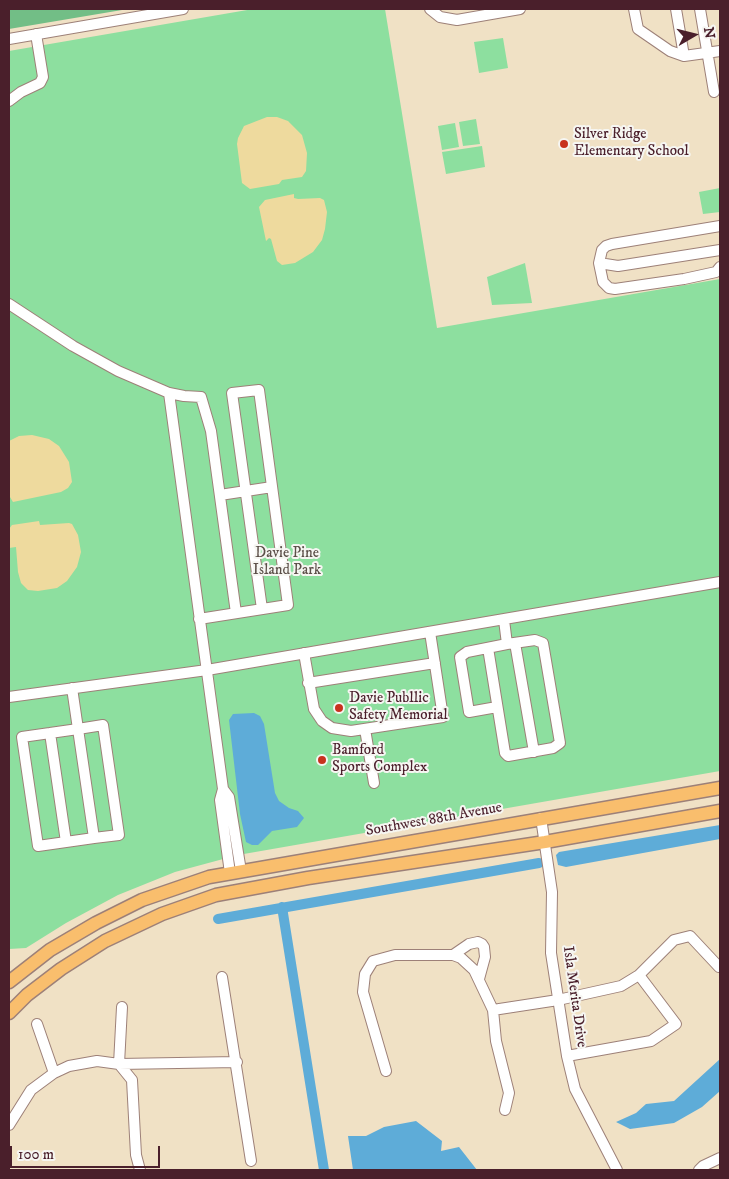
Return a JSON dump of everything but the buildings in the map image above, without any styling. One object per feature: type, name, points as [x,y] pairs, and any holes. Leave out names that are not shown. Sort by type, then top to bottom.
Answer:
[{"type":"main road","name":"Southwest 88th Avenue","points":[[9,982],[50,950],[96,923],[155,894],[209,877],[720,788]]},
{"type":"main road","points":[[9,1013],[27,995],[68,964],[105,941],[162,914],[216,896],[308,878],[545,842],[720,811]]},
{"type":"street","points":[[14,35],[36,34],[183,9]]},
{"type":"street","points":[[430,9],[440,17],[457,20],[520,9]]},
{"type":"street","points":[[634,9],[638,29],[670,51],[684,56],[720,51]]},
{"type":"street","points":[[676,9],[684,56]]},
{"type":"street","points":[[700,9],[714,92]]},
{"type":"street","points":[[9,101],[21,92],[40,83],[43,77],[36,34]]},
{"type":"street","points":[[720,226],[612,244],[602,250],[600,263],[603,282],[609,288],[684,279],[716,272],[720,266]]},
{"type":"street","points":[[600,263],[618,266],[720,250]]},
{"type":"street","points":[[9,304],[73,346],[118,371],[169,393],[201,397],[211,431],[236,613]]},
{"type":"street","points":[[199,619],[288,605],[259,390],[232,392],[262,609]]},
{"type":"street","points":[[169,393],[223,789],[229,797],[236,872]]},
{"type":"street","points":[[220,495],[272,487]]},
{"type":"street","points":[[9,697],[206,670],[720,582]]},
{"type":"street","points":[[504,620],[511,644],[534,752]]},
{"type":"street","points":[[304,653],[314,709],[327,725],[345,731],[443,717],[430,632]]},
{"type":"street","points":[[488,648],[505,753],[508,756],[534,752],[553,748],[560,743],[543,644],[535,640],[488,648],[467,652],[460,657],[469,712],[497,707]]},
{"type":"street","points":[[308,683],[435,662]]},
{"type":"street","points":[[72,688],[94,838]]},
{"type":"street","points":[[104,725],[119,835],[38,846],[22,737],[50,733],[104,725]]},
{"type":"street","points":[[365,729],[374,783]]},
{"type":"street","points":[[50,733],[66,842]]},
{"type":"street","name":"Isla Merita Drive","points":[[541,818],[552,892],[551,953],[567,1056],[575,1089],[616,1170]]},
{"type":"street","points":[[493,1010],[558,1000],[621,986],[639,976],[674,940],[690,936],[720,967]]},
{"type":"street","points":[[453,955],[469,944],[478,942],[482,944],[485,957],[480,979]]},
{"type":"street","points":[[386,1071],[363,992],[365,974],[373,961],[395,954],[453,955],[469,964],[480,979],[493,1010],[496,1040],[509,1093],[505,1110]]},
{"type":"street","points":[[567,1056],[652,1040],[676,1024],[639,976]]},
{"type":"street","points":[[222,977],[237,1062],[251,1161]]},
{"type":"street","points":[[122,1007],[119,1064],[132,1080],[136,1155],[140,1170]]},
{"type":"street","points":[[37,1024],[54,1072]]},
{"type":"street","points":[[9,1125],[31,1090],[54,1072],[69,1066],[97,1061],[119,1064],[237,1062]]},
{"type":"street","points":[[699,1170],[720,1158]]},
{"type":"green space","points":[[9,9],[128,9],[9,29]]},
{"type":"green space","name":"Davie Pine Island Park","points":[[253,9],[385,9],[437,328],[720,279],[720,771],[238,855],[175,872],[118,895],[66,923],[26,948],[9,949],[9,51]]},
{"type":"green space","points":[[503,38],[508,68],[479,73],[474,42]]},
{"type":"green space","points":[[476,119],[480,144],[463,146],[459,122]]},
{"type":"green space","points":[[455,123],[459,147],[442,150],[438,126]]},
{"type":"green space","points":[[482,146],[485,167],[446,174],[442,152]]},
{"type":"green space","points":[[720,188],[720,212],[703,214],[699,192]]},
{"type":"green space","points":[[525,263],[532,303],[492,305],[487,277]]},
{"type":"sand","points":[[267,117],[277,117],[288,121],[302,135],[307,153],[306,171],[302,177],[282,180],[279,184],[250,189],[242,183],[237,144],[238,138],[244,126]]},
{"type":"sand","points":[[294,194],[294,198],[298,199],[320,198],[324,200],[327,212],[325,229],[322,240],[313,252],[295,263],[282,265],[277,261],[271,239],[269,238],[266,241],[259,207],[265,200]]},
{"type":"sand","points":[[32,435],[49,439],[59,446],[69,462],[72,482],[68,488],[61,492],[13,502],[10,497],[9,441],[19,436]]},
{"type":"sand","points":[[39,521],[40,525],[72,524],[78,535],[81,552],[77,567],[67,581],[57,588],[38,591],[28,590],[21,583],[16,547],[9,548],[9,529],[12,525]]},
{"type":"water","points":[[254,713],[260,716],[264,724],[275,793],[279,801],[289,808],[298,811],[304,818],[297,827],[272,831],[258,845],[246,842],[240,814],[229,720],[233,714]]},
{"type":"water","points":[[720,825],[720,839],[566,867],[558,865],[556,855],[559,852]]},
{"type":"water","points":[[720,1059],[720,1091],[702,1107],[674,1123],[630,1129],[616,1122],[636,1113],[646,1104],[674,1101]]},
{"type":"water","points":[[416,1121],[442,1141],[441,1151],[459,1147],[477,1170],[353,1170],[348,1136],[366,1136],[384,1127]]},
{"type":"waterway","points":[[218,919],[539,863]]},
{"type":"waterway","points":[[282,907],[324,1170]]},
{"type":"place","name":"Silver Ridge Elementary School","points":[[564,144]]},
{"type":"place","name":"Davie Publlic Safety Memorial","points":[[339,708]]},
{"type":"place","name":"Bamford Sports Complex","points":[[322,760]]}]
